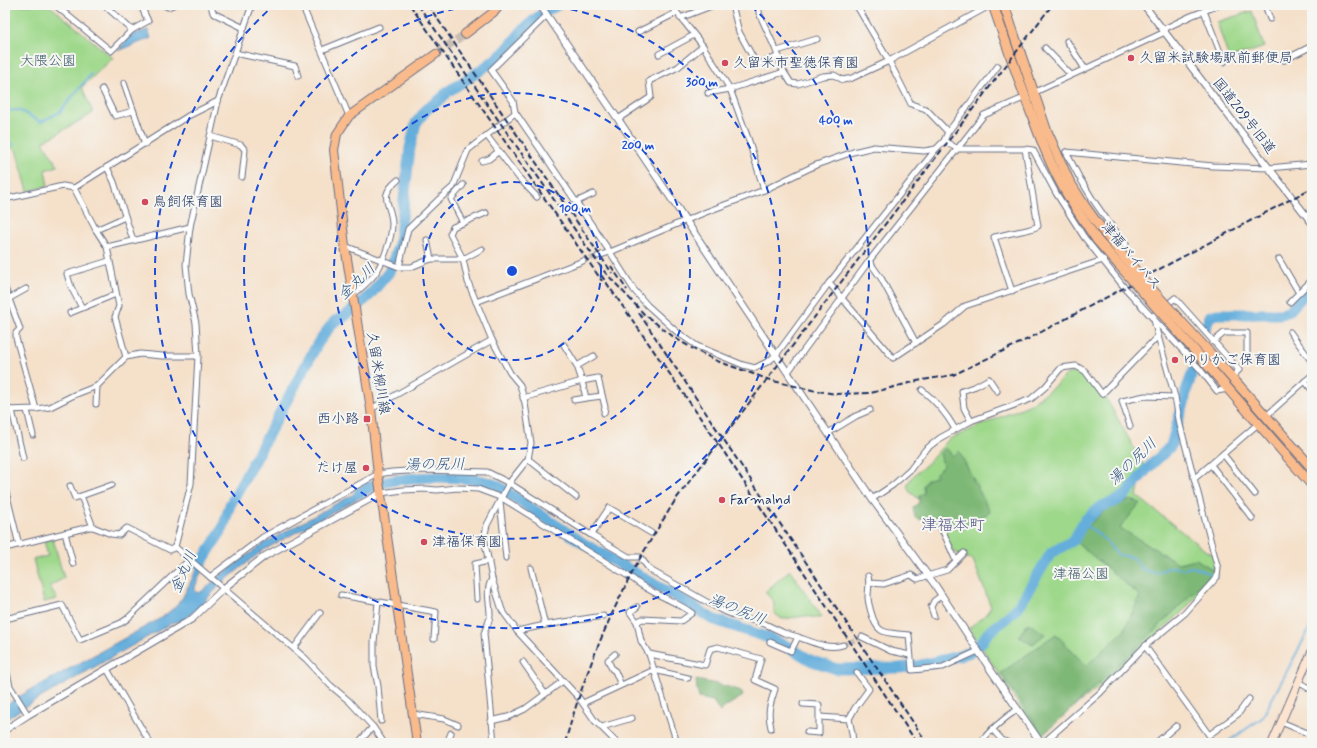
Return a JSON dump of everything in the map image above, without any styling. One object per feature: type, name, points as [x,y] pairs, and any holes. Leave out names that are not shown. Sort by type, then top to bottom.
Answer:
[{"type":"highway","name":"津福バイパス","points":[[992,5],[1050,163],[1068,197],[1080,207],[1154,293],[1210,353],[1312,468]]},
{"type":"highway","name":"津福バイパス","points":[[1004,5],[1046,129],[1070,180],[1080,207],[1097,240],[1312,485]]},
{"type":"main road","points":[[465,34],[495,11],[500,5]]},
{"type":"main road","name":"久留米柳川線","points":[[417,743],[378,474],[371,409],[345,246],[334,150],[337,134],[349,116],[436,54]]},
{"type":"main road","points":[[1272,743],[1312,651]]},
{"type":"street","points":[[55,5],[111,51],[132,30],[148,21],[141,6],[142,5]]},
{"type":"street","points":[[62,10],[66,5]]},
{"type":"street","points":[[104,5],[132,30]]},
{"type":"street","points":[[164,5],[168,7],[173,5]]},
{"type":"street","points":[[211,5],[213,13],[244,28]]},
{"type":"street","points":[[5,548],[93,527],[111,534],[119,535],[127,528],[170,550],[175,547],[191,484],[198,356],[196,323],[189,294],[186,265],[190,227],[218,101],[252,5]]},
{"type":"street","points":[[302,5],[349,116]]},
{"type":"street","points":[[540,5],[686,220],[872,499],[942,595],[978,651],[1042,743],[1100,693],[1145,646],[1185,613],[1218,577],[1218,568],[1153,316],[1175,298],[1239,370],[1231,378]]},
{"type":"street","points":[[671,5],[703,46],[730,89],[749,141],[764,190]]},
{"type":"street","points":[[680,18],[714,5]]},
{"type":"street","points":[[732,5],[739,32],[757,65],[778,54],[817,39]]},
{"type":"street","points":[[759,5],[759,13],[778,54],[784,72],[791,83],[798,84],[823,76],[834,75],[843,80],[852,78],[889,61],[992,5]]},
{"type":"street","points":[[855,5],[889,61],[911,104],[926,109],[948,132]]},
{"type":"street","name":"国道209号旧道","points":[[1144,5],[1312,222]]},
{"type":"street","points":[[788,372],[869,261],[984,115],[1165,32],[1166,28],[1191,16],[1219,5]]},
{"type":"street","points":[[1265,5],[1270,19]]},
{"type":"street","points":[[1204,11],[1224,62]]},
{"type":"street","points":[[638,32],[676,13]]},
{"type":"street","points":[[547,16],[491,70],[513,101],[515,113],[610,252],[634,290],[647,305],[677,332],[697,346],[755,368],[769,361],[776,354],[829,283],[944,141],[948,132],[998,66]]},
{"type":"street","points":[[322,50],[379,28]]},
{"type":"street","points":[[660,54],[694,35]]},
{"type":"street","points":[[1067,41],[1085,69]]},
{"type":"street","points":[[618,119],[651,96],[649,81],[678,67],[703,46]]},
{"type":"street","points":[[1284,60],[1312,46]]},
{"type":"street","points":[[1045,48],[1071,75]]},
{"type":"street","points":[[235,53],[295,66],[298,76]]},
{"type":"street","points":[[708,92],[730,89],[784,72]]},
{"type":"street","points":[[124,83],[145,144]]},
{"type":"street","points":[[102,89],[115,116],[133,111]]},
{"type":"street","points":[[5,199],[63,186],[74,188],[188,116],[218,101]]},
{"type":"street","points":[[399,267],[408,229],[454,187],[468,150],[515,113]]},
{"type":"street","points":[[210,136],[241,145],[245,150],[242,177]]},
{"type":"street","points":[[487,136],[519,178],[537,197]]},
{"type":"street","points":[[944,141],[958,149],[1034,150],[1067,212],[1081,233],[1124,287],[1199,368],[1217,391],[1228,389]]},
{"type":"street","points":[[598,256],[764,190],[816,165],[853,152],[874,147],[924,151],[936,149]]},
{"type":"street","points":[[1012,291],[994,237],[1024,231],[1038,226],[1025,149]]},
{"type":"street","points":[[482,161],[499,151]]},
{"type":"street","points":[[829,283],[893,358],[944,324],[966,306],[1103,260],[1126,244],[1086,189],[1066,152],[1213,166],[1269,168],[1312,164]]},
{"type":"street","points":[[107,167],[114,182],[133,240]]},
{"type":"street","points":[[353,295],[375,274],[382,260],[392,225],[387,192],[398,180]]},
{"type":"street","points":[[462,223],[451,199],[463,185]]},
{"type":"street","points":[[74,188],[96,230],[107,247],[118,306],[115,317],[126,357]]},
{"type":"street","points":[[576,202],[593,194]]},
{"type":"street","points":[[486,213],[453,227],[450,234],[463,259],[468,282],[492,340],[510,373],[520,385],[531,443],[528,459],[509,483],[487,525],[484,538],[492,579],[502,610],[517,631],[583,703],[595,721],[617,743]]},
{"type":"street","points":[[96,230],[125,217]]},
{"type":"street","points":[[107,247],[190,227]]},
{"type":"street","points":[[427,240],[431,259]]},
{"type":"street","points":[[345,246],[399,267],[411,267],[431,259],[463,259],[482,249]]},
{"type":"street","points":[[1279,259],[1299,293]]},
{"type":"street","points":[[82,308],[71,287],[67,274],[109,261]]},
{"type":"street","points":[[476,302],[583,261]]},
{"type":"street","points":[[869,261],[881,278],[916,343]]},
{"type":"street","points":[[1290,302],[1312,280]]},
{"type":"street","points":[[5,288],[10,298],[20,330],[16,333],[16,338],[36,410]]},
{"type":"street","points":[[10,298],[26,289]]},
{"type":"street","points":[[70,313],[116,294]]},
{"type":"street","points":[[1290,332],[1312,362]]},
{"type":"street","points":[[1213,342],[1224,333],[1247,333],[1247,355]]},
{"type":"street","points":[[872,499],[893,485],[910,470],[925,450],[940,438],[955,428],[1031,398],[1045,387],[1062,368],[1076,366],[1085,371],[1102,394],[1158,336]]},
{"type":"street","points":[[371,409],[492,340]]},
{"type":"street","points":[[564,345],[577,366],[586,398]]},
{"type":"street","points":[[5,410],[36,410],[50,407],[97,386],[126,357],[140,354],[162,356],[198,356]]},
{"type":"street","points":[[577,366],[594,356]]},
{"type":"street","points":[[1195,478],[1312,375]]},
{"type":"street","points":[[523,398],[582,381],[598,378],[605,407],[604,413]]},
{"type":"street","points":[[971,421],[964,408],[962,391],[989,379],[997,391]]},
{"type":"street","points":[[1305,381],[1312,390]]},
{"type":"street","points":[[96,404],[97,386]]},
{"type":"street","points":[[922,390],[933,399],[947,415],[955,428]]},
{"type":"street","points":[[574,400],[602,396]]},
{"type":"street","points":[[1130,426],[1122,401],[1144,396],[1175,397]]},
{"type":"street","points":[[12,410],[23,458]]},
{"type":"street","points":[[27,410],[33,435]]},
{"type":"street","points":[[828,433],[856,416],[870,410]]},
{"type":"street","points":[[1223,454],[1255,494]]},
{"type":"street","points":[[528,459],[576,497]]},
{"type":"street","points":[[1211,465],[1252,518]]},
{"type":"street","points":[[212,578],[263,537],[378,474],[424,470],[487,472],[509,483],[591,535],[629,557],[640,557],[650,570],[721,610],[765,624],[784,633],[819,645],[837,647],[843,645]]},
{"type":"street","points":[[70,486],[75,498],[112,485]]},
{"type":"street","points":[[5,488],[18,545]]},
{"type":"street","points":[[5,730],[192,619],[222,587],[265,556],[381,489],[478,489],[501,500],[633,579],[642,586],[681,605],[692,613],[681,621],[642,619],[637,622]]},
{"type":"street","points":[[81,496],[93,527]]},
{"type":"street","points":[[501,500],[506,558]]},
{"type":"street","points":[[591,535],[609,508],[651,533]]},
{"type":"street","points":[[942,529],[956,561]]},
{"type":"street","points":[[65,533],[73,564]]},
{"type":"street","points":[[175,547],[306,659],[330,685],[349,701],[374,728],[384,743]]},
{"type":"street","points":[[869,583],[884,584],[911,575],[917,579],[947,570],[964,553]]},
{"type":"street","points":[[5,620],[62,605],[80,640],[121,623],[127,619],[190,559]]},
{"type":"street","points":[[477,599],[475,564],[489,561]]},
{"type":"street","points":[[531,568],[545,625]]},
{"type":"street","points":[[868,576],[868,598],[874,622],[877,628],[883,632],[909,635],[912,670],[943,667],[978,651]]},
{"type":"street","points":[[492,579],[489,584],[488,598],[490,616],[484,633],[494,743]]},
{"type":"street","points":[[341,595],[378,603],[397,604],[436,612],[434,639]]},
{"type":"street","points":[[934,616],[931,607],[934,601],[942,595]]},
{"type":"street","points":[[378,603],[374,642],[374,666],[378,686],[381,721]]},
{"type":"street","points":[[637,607],[630,612],[637,622],[641,641],[654,670],[677,743]]},
{"type":"street","points":[[294,648],[320,613]]},
{"type":"street","points":[[517,631],[603,616]]},
{"type":"street","points":[[770,642],[791,651],[798,637]]},
{"type":"street","points":[[862,637],[891,651],[910,655]]},
{"type":"street","points":[[1145,646],[1209,735],[1238,714],[1249,699]]},
{"type":"street","points":[[648,654],[705,665],[710,649],[718,647],[760,660],[755,680],[776,689],[769,707],[768,716],[771,728]]},
{"type":"street","points":[[615,654],[608,660],[621,685]]},
{"type":"street","points":[[523,662],[545,694]]},
{"type":"street","points":[[5,664],[8,687],[14,692],[28,715]]},
{"type":"street","points":[[107,669],[150,743]]},
{"type":"street","points":[[583,703],[654,670],[688,678]]},
{"type":"street","points":[[853,743],[849,719],[869,689],[858,673]]},
{"type":"street","points":[[491,721],[508,717],[525,709],[563,681]]},
{"type":"street","points":[[1298,682],[1312,690]]},
{"type":"street","points":[[803,704],[819,705],[819,733],[807,732]]},
{"type":"street","points":[[980,743],[992,729],[1018,709]]},
{"type":"street","points":[[413,714],[444,719],[458,725]]},
{"type":"street","points":[[820,717],[849,719]]},
{"type":"street","points":[[602,727],[632,718]]},
{"type":"street","points":[[1281,722],[1312,735]]},
{"type":"street","points":[[1156,743],[1176,726]]},
{"type":"street","points":[[358,743],[374,728]]},
{"type":"street","points":[[992,729],[1002,740],[1008,743]]},
{"type":"street","points":[[447,743],[451,733]]},
{"type":"green space","name":"大隈公園","points":[[9,5],[49,5],[113,58],[82,87],[93,113],[43,142],[58,166],[45,170],[48,186],[28,191],[16,150],[5,145],[5,9]]},
{"type":"green space","points":[[1252,11],[1264,47],[1229,59],[1217,22]]},
{"type":"green space","name":"津福公園","points":[[1076,372],[1105,396],[1144,466],[1137,496],[1206,551],[1215,556],[1216,574],[1184,610],[1150,641],[1100,686],[1039,735],[969,628],[986,614],[991,607],[973,560],[954,552],[926,505],[909,491],[907,485],[912,477],[929,462],[949,439],[1031,404],[1056,385],[1067,374]]},
{"type":"green space","points":[[946,448],[953,456],[959,451],[990,512],[964,528],[950,526],[939,514],[929,521],[915,518],[913,508],[919,502],[919,496],[924,493],[923,486],[927,480],[936,476],[936,473],[943,466],[940,453]]},
{"type":"green space","points":[[1130,500],[1140,503],[1120,528],[1178,563],[1196,559],[1215,571],[1142,643],[1043,735],[1001,673],[1056,634],[1086,666],[1124,631],[1140,596],[1074,540],[1107,508]]},
{"type":"green space","points":[[53,539],[64,578],[50,586],[57,599],[44,602],[33,559],[48,556],[44,541]]},
{"type":"green space","points":[[790,570],[822,617],[805,616],[782,619],[774,613],[774,602],[765,592]]},
{"type":"green space","points":[[1028,623],[1045,634],[1032,645],[1019,636]]},
{"type":"green space","points":[[696,680],[718,684],[741,691],[743,696],[725,707],[720,712],[713,701],[699,698]]},
{"type":"water","points":[[148,30],[151,38],[118,51],[131,35]]},
{"type":"water","points":[[372,484],[373,490],[262,551],[223,582],[197,609],[183,620],[172,623],[26,706],[5,720],[5,706],[20,696],[161,618],[174,608],[183,597],[206,551],[209,553],[195,587],[195,591],[198,593],[263,544]]},
{"type":"waterway","name":"金丸川","points":[[200,565],[223,528],[230,505],[318,343],[335,321],[344,317],[369,296],[389,272],[399,244],[410,148],[416,123],[427,109],[442,98],[447,92],[476,74],[508,48],[529,24],[543,13],[558,5]]},
{"type":"waterway","points":[[5,111],[19,110],[41,122],[60,112],[91,74]]},
{"type":"waterway","points":[[5,140],[14,145]]},
{"type":"waterway","name":"湯の尻川","points":[[1312,286],[1309,289],[1312,295]]},
{"type":"waterway","name":"湯の尻川","points":[[1206,327],[1210,316],[1217,314],[1282,314],[1289,311],[1309,289]]},
{"type":"waterway","name":"湯の尻川","points":[[359,493],[370,487],[387,482],[414,478],[444,477],[489,482],[498,486],[583,543],[684,601],[712,619],[763,636],[787,646],[812,661],[837,669],[899,668],[917,666],[959,656],[970,652],[981,643],[988,633],[1018,607],[1051,553],[1074,540],[1084,521],[1100,507],[1118,500],[1125,495],[1147,469],[1171,446],[1184,403],[1186,391],[1194,369]]},
{"type":"waterway","points":[[1082,525],[1092,529],[1119,555],[1134,558],[1142,569],[1147,571],[1155,573],[1171,567],[1184,569],[1191,567],[1197,568],[1216,577]]},
{"type":"waterway","points":[[1226,743],[1262,718],[1312,624]]},
{"type":"tunnel","points":[[436,54],[465,34]]},
{"type":"tunnel","points":[[583,261],[598,256]]},
{"type":"tunnel","points":[[843,645],[862,637]]},
{"type":"railway","points":[[410,5],[602,281]]},
{"type":"railway","points":[[418,5],[603,270],[644,314],[675,338],[717,361],[773,381],[812,390],[836,394],[871,393],[917,381],[953,375],[1028,339],[1312,188]]},
{"type":"railway","points":[[428,5],[612,273]]},
{"type":"railway","points":[[565,743],[584,682],[617,602],[632,572],[676,499],[1052,5]]},
{"type":"railway","points":[[611,266],[627,290]]},
{"type":"railway","points":[[601,275],[722,449],[917,743]]},
{"type":"railway","points":[[639,313],[927,743]]},
{"type":"place","name":"久留米試験場駅前郵便局","points":[[1131,58]]},
{"type":"place","name":"久留米市聖徳保育園","points":[[725,63]]},
{"type":"place","name":"鳥飼保育園","points":[[145,202]]},
{"type":"place","name":"ゆりかご保育園","points":[[1175,360]]},
{"type":"place","name":"西小路","points":[[367,419]]},
{"type":"place","name":"たけ屋","points":[[366,468]]},
{"type":"place","name":"Farmalnd","points":[[722,500]]},
{"type":"place","name":"津福保育園","points":[[424,542]]},
{"type":"district","name":"津福本町","points":[[953,525]]}]
